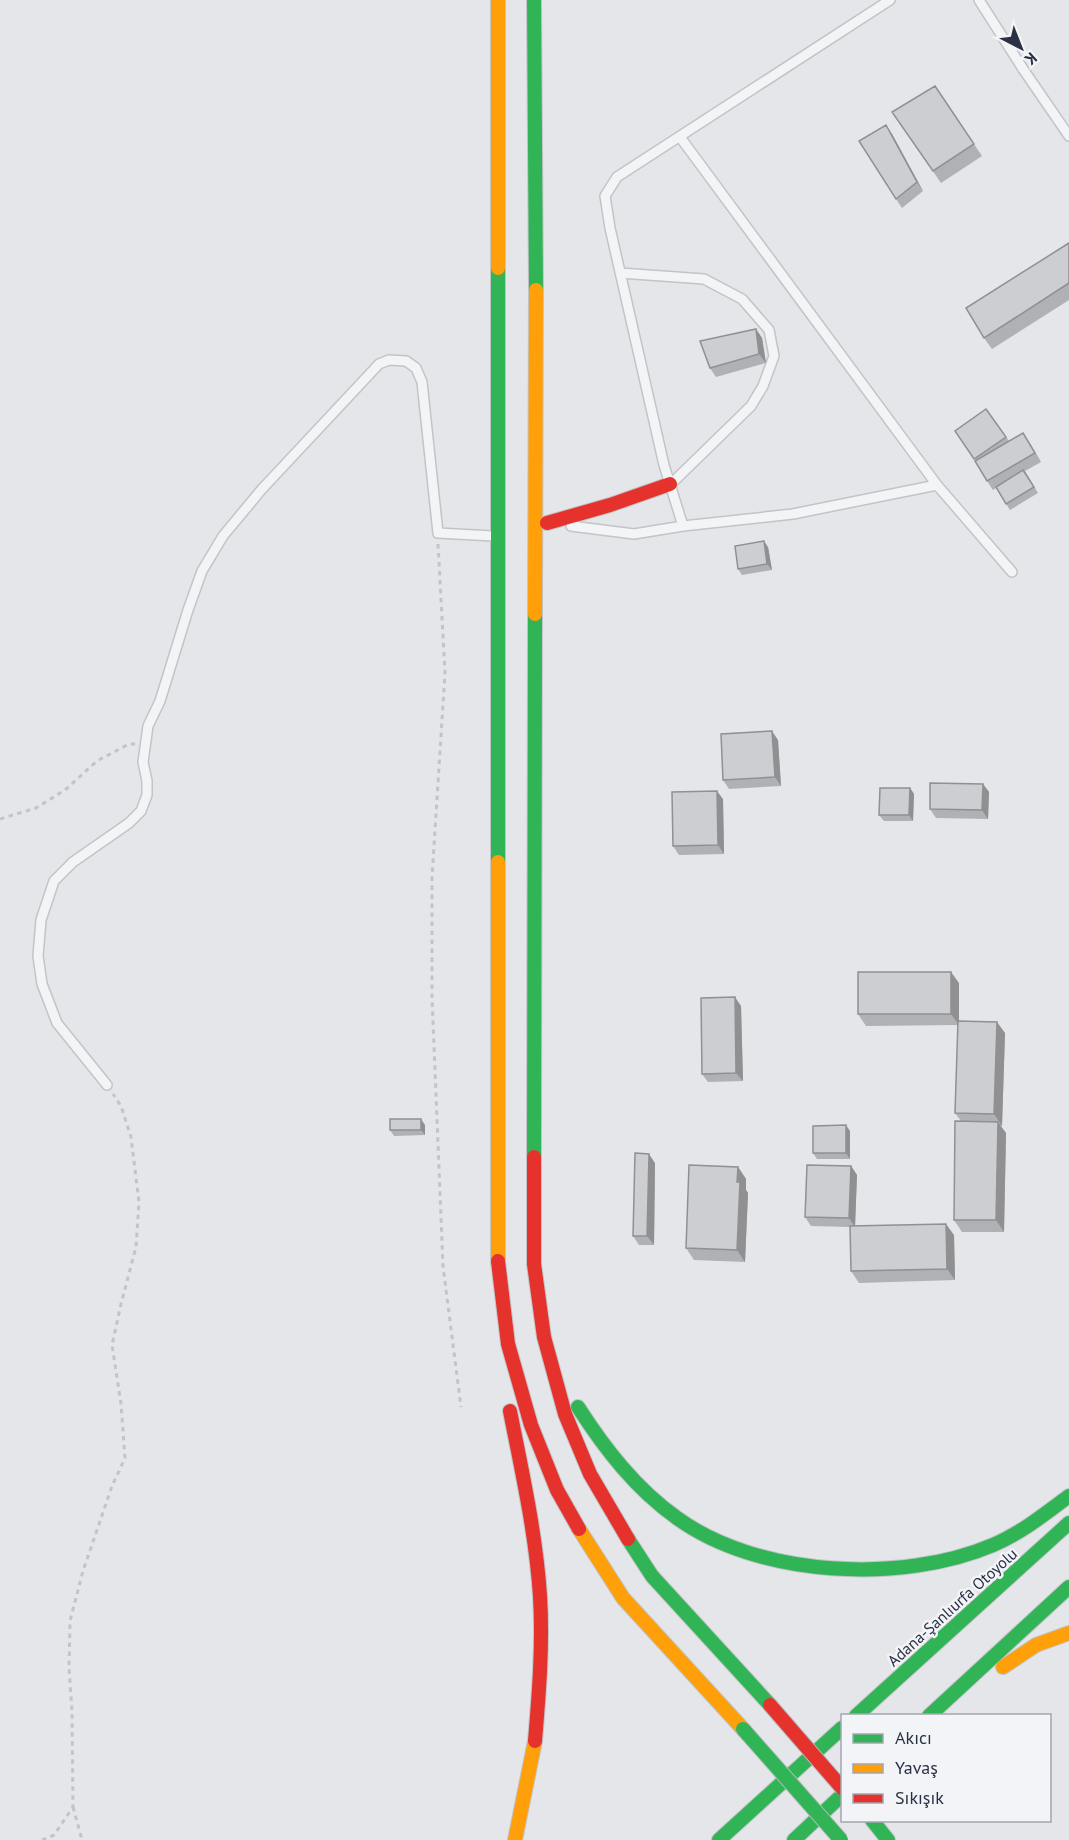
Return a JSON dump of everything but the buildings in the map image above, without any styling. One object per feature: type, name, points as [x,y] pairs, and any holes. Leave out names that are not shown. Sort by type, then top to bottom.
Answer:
[{"type":"main road","points":[[487,0],[497,269]]},
{"type":"main road","points":[[498,0],[498,1266],[508,1344],[531,1425],[557,1490],[590,1548],[623,1598],[841,1840]]},
{"type":"main road","points":[[534,0],[541,522],[534,1264],[544,1336],[565,1414],[590,1474],[621,1529],[652,1576],[841,1786]]},
{"type":"main road","points":[[537,280],[549,98]]},
{"type":"main road","points":[[541,522],[610,505],[670,484]]},
{"type":"main road","points":[[498,1138],[492,1266],[498,1348],[504,1379]]},
{"type":"main road","points":[[534,1138],[541,1266],[549,1322],[560,1363],[574,1400],[595,1435],[619,1464],[653,1499],[687,1525],[727,1545],[763,1557],[805,1566],[892,1569],[937,1563],[981,1550],[1024,1529],[1069,1496]]},
{"type":"main road","points":[[508,1401],[529,1511],[540,1595],[540,1666],[534,1748],[515,1840]]},
{"type":"main road","name":"Adana-Şanlıurfa Otoyolu","points":[[858,1714],[1069,1523]]},
{"type":"main road","points":[[931,1714],[1069,1587]]},
{"type":"main road","points":[[946,1714],[997,1672],[1036,1645],[1069,1633]]},
{"type":"main road","points":[[719,1840],[841,1730]]},
{"type":"main road","points":[[796,1840],[841,1798]]},
{"type":"main road","points":[[796,1840],[841,1803]]},
{"type":"main road","points":[[873,1822],[885,1836]]},
{"type":"lane","points":[[683,525],[664,465],[610,228],[605,196],[617,177],[890,0]]},
{"type":"lane","points":[[979,0],[1069,136]]},
{"type":"lane","points":[[680,137],[937,485],[1012,572]]},
{"type":"lane","points":[[620,273],[704,279],[742,299],[769,330],[774,356],[763,386],[751,406],[670,484]]},
{"type":"lane","points":[[107,1085],[57,1023],[42,984],[39,956],[41,920],[54,881],[73,862],[129,823],[141,811],[147,795],[143,762],[148,726],[160,700],[202,571],[223,536],[262,489],[379,364],[389,360],[406,361],[416,368],[422,382],[438,533],[497,537]]},
{"type":"lane","points":[[541,522],[634,534],[683,525],[793,514],[937,485]]},
{"type":"path","points":[[438,533],[445,673],[432,877],[432,997],[443,1266],[461,1407]]},
{"type":"path","points":[[0,819],[36,808],[65,790],[97,761],[129,744],[145,744]]},
{"type":"path","points":[[82,1840],[73,1807],[70,1621],[87,1560],[112,1486],[125,1458],[121,1404],[112,1344],[136,1247],[139,1202],[131,1137],[121,1106],[107,1085]]},
{"type":"path","points":[[42,1840],[54,1835],[73,1807]]},
{"type":"traffic: fast","points":[[534,0],[536,290]]},
{"type":"traffic: fast","points":[[498,268],[498,862]]},
{"type":"traffic: fast","points":[[534,1157],[535,614]]},
{"type":"traffic: fast","points":[[578,1407],[622,1467],[662,1507],[710,1538],[748,1553],[789,1563],[831,1568],[874,1569],[917,1566],[957,1557],[993,1545],[1013,1535],[1069,1496]]},
{"type":"traffic: fast","points":[[858,1714],[1069,1523]]},
{"type":"traffic: fast","points":[[628,1539],[652,1576],[770,1705]]},
{"type":"traffic: fast","points":[[931,1714],[1069,1587]]},
{"type":"traffic: fast","points":[[743,1729],[841,1840]]},
{"type":"traffic: fast","points":[[719,1840],[841,1729]]},
{"type":"traffic: fast","points":[[794,1840],[841,1796]]},
{"type":"traffic: fast","points":[[874,1822],[888,1840]]},
{"type":"traffic: slow","points":[[498,0],[498,268]]},
{"type":"traffic: slow","points":[[535,614],[536,290]]},
{"type":"traffic: slow","points":[[498,862],[498,1261]]},
{"type":"traffic: slow","points":[[579,1529],[623,1598],[743,1729]]},
{"type":"traffic: slow","points":[[1003,1667],[1036,1645],[1069,1633]]},
{"type":"traffic: slow","points":[[515,1840],[535,1741]]},
{"type":"traffic: jam","points":[[547,523],[610,505],[670,484]]},
{"type":"traffic: jam","points":[[534,1157],[534,1264],[544,1337],[565,1414],[590,1474],[628,1539]]},
{"type":"traffic: jam","points":[[498,1261],[508,1344],[531,1425],[557,1490],[579,1529]]},
{"type":"traffic: jam","points":[[510,1411],[532,1526],[540,1596],[541,1650],[535,1741]]},
{"type":"traffic: jam","points":[[770,1705],[841,1787]]}]
